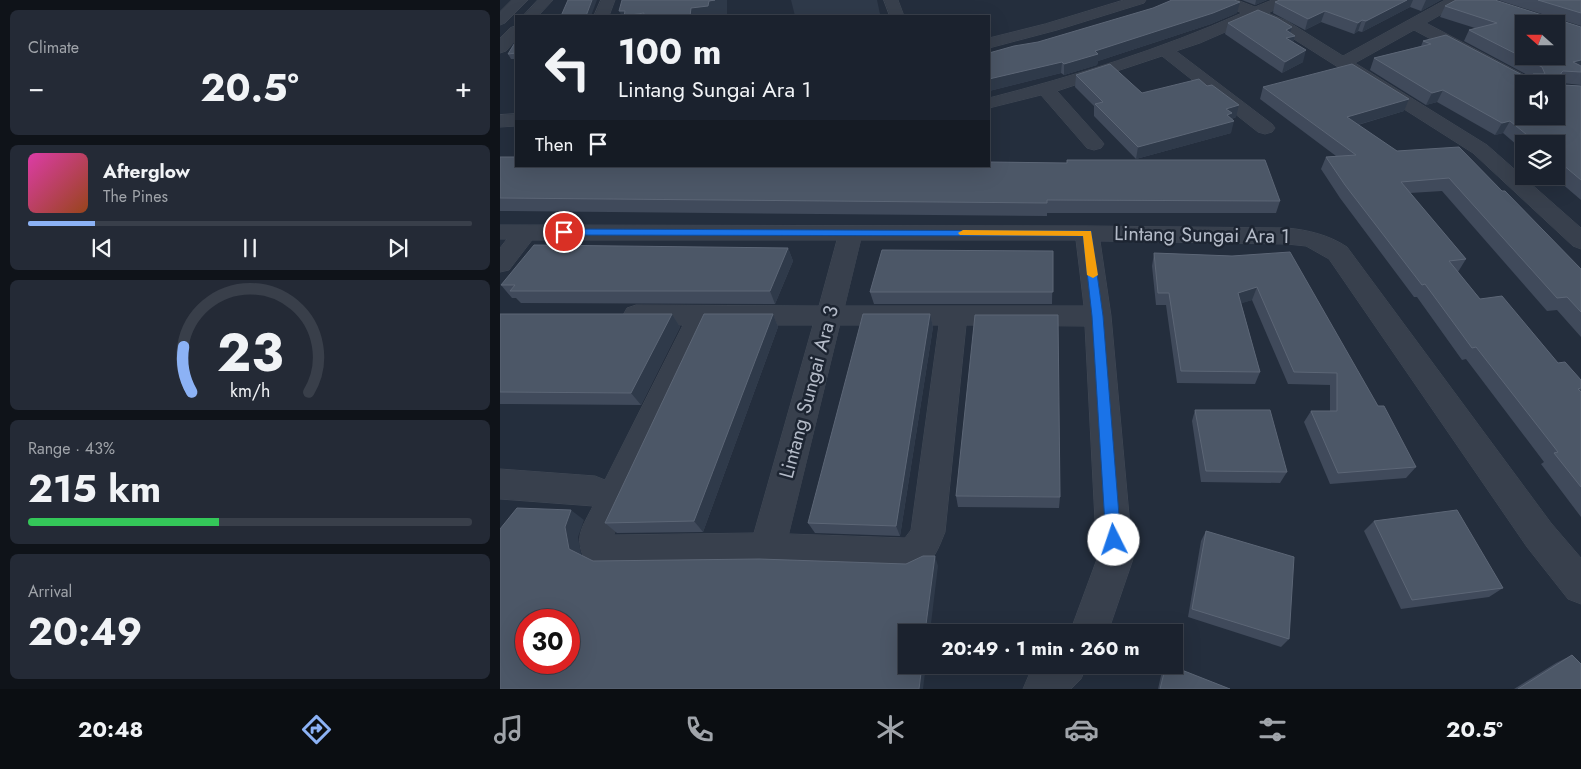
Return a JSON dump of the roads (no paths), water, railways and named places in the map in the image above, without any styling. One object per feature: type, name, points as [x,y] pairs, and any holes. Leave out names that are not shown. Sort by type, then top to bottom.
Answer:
[{"type":"street","points":[[500,20],[521,0]]},
{"type":"street","points":[[531,15],[546,0]]},
{"type":"street","points":[[602,15],[608,0]]},
{"type":"street","points":[[891,0],[897,15]]},
{"type":"street","points":[[990,43],[1089,16],[1139,0]]},
{"type":"street","points":[[1224,0],[1281,24],[1345,62],[1480,149],[1581,242]]},
{"type":"street","points":[[990,103],[1045,89],[1194,40],[1284,0]]},
{"type":"street","points":[[1345,62],[1456,0]]},
{"type":"street","points":[[500,20],[515,19]]},
{"type":"street","points":[[1414,23],[1515,77]]},
{"type":"street","points":[[503,57],[515,33]]},
{"type":"street","points":[[1164,50],[1265,128]]},
{"type":"street","points":[[1045,89],[1094,144]]},
{"type":"street","points":[[500,121],[515,120]]},
{"type":"street","name":"Lintang Sungai Ara 1","points":[[500,232],[1087,233],[1302,237],[1329,246],[1338,253],[1539,535],[1581,586]]},
{"type":"street","points":[[500,264],[526,232]]},
{"type":"street","name":"Lintang Sungai Ara 3","points":[[767,550],[851,233]]},
{"type":"street","points":[[1087,233],[1098,316],[1115,559],[1091,624]]},
{"type":"street","points":[[615,315],[1098,316]]},
{"type":"street","points":[[701,315],[596,535],[596,546],[606,552],[767,550],[910,555],[921,547],[928,532],[954,316]]},
{"type":"street","points":[[500,484],[532,488],[595,491]]},
{"type":"street","points":[[511,516],[532,488]]},
{"type":"street","points":[[1042,689],[1058,674]]}]
